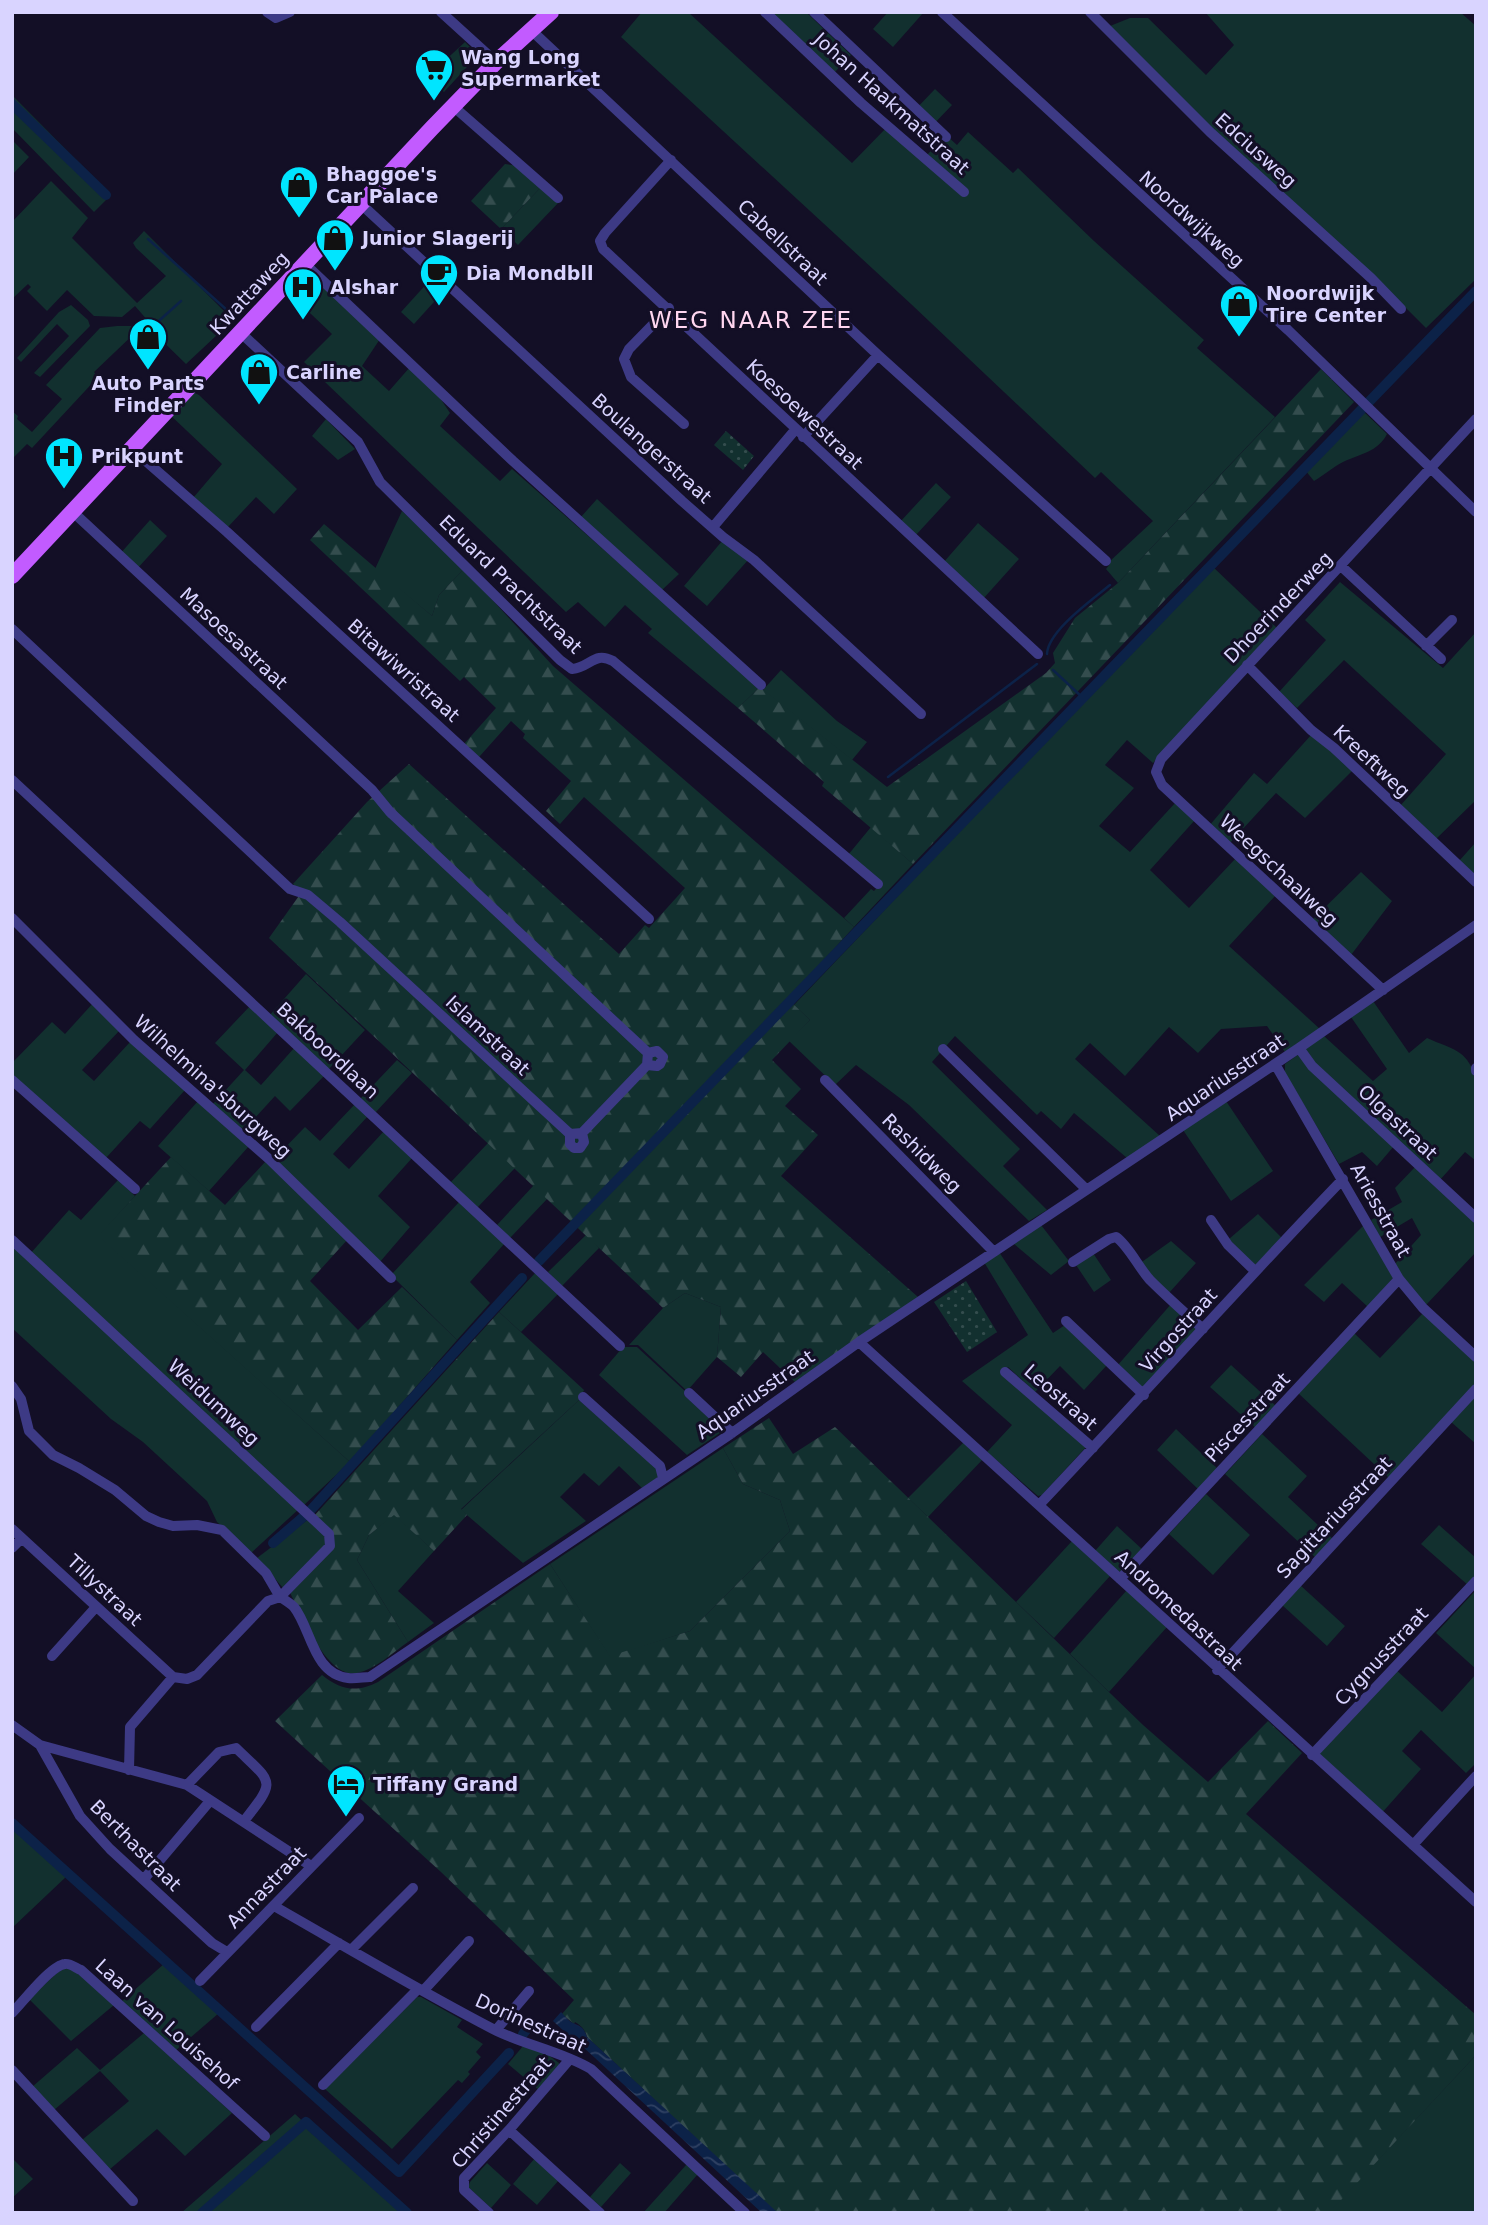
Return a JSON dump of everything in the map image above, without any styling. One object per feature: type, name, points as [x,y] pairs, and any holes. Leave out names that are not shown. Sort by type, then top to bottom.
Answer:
[{"type":"main road","name":"Kwattaweg","points":[[12,576],[496,62],[551,12]]},
{"type":"street","points":[[268,12],[276,18],[290,12]]},
{"type":"street","points":[[441,12],[496,62]]},
{"type":"street","name":"Johan Haakmatstraat","points":[[765,12],[861,103],[964,191]]},
{"type":"street","points":[[814,12],[946,137]]},
{"type":"street","name":"Noordwijkweg","points":[[942,12],[1288,330],[1476,512]]},
{"type":"street","name":"Edciusweg","points":[[1090,12],[1210,132],[1371,278],[1401,309]]},
{"type":"street","name":"Cabellstraat","points":[[531,30],[878,355],[1106,561]]},
{"type":"street","points":[[454,107],[558,198]]},
{"type":"street","name":"Koesoewestraat","points":[[671,160],[600,241],[603,248],[1038,654]]},
{"type":"street","name":"Boulangerstraat","points":[[362,205],[921,714]]},
{"type":"street","points":[[304,264],[522,470],[761,685]]},
{"type":"street","points":[[669,308],[629,349],[624,359],[631,377],[684,424]]},
{"type":"street","name":"Eduard Prachtstraat","points":[[241,334],[358,442],[380,482],[560,660],[572,669],[582,668],[597,657],[605,656],[613,661],[878,884]]},
{"type":"street","points":[[713,527],[799,433],[878,355]]},
{"type":"street","name":"Dhoerinderweg","points":[[1156,772],[1161,759],[1476,419]]},
{"type":"street","name":"Bitawiwristraat","points":[[132,449],[227,532],[649,919]]},
{"type":"street","name":"Masoesastraat","points":[[72,512],[372,790]]},
{"type":"street","points":[[1341,566],[1441,659]]},
{"type":"street","points":[[1426,646],[1452,620]]},
{"type":"street","name":"Islamstraat","points":[[12,629],[290,889],[308,895],[340,922],[569,1134],[582,1133],[648,1059],[390,812],[372,790]]},
{"type":"street","name":"Kreeftweg","points":[[1247,665],[1311,730],[1334,748],[1476,882]]},
{"type":"street","name":"Weegschaalweg","points":[[1156,772],[1162,785],[1383,990]]},
{"type":"street","name":"Bakboordlaan","points":[[12,780],[620,1346]]},
{"type":"street","name":"Wilhelmina'sburgweg","points":[[12,918],[134,1040],[269,1159],[391,1278]]},
{"type":"street","name":"Aquariusstraat","points":[[12,1386],[21,1399],[29,1431],[52,1455],[115,1490],[146,1516],[159,1522],[173,1526],[197,1525],[222,1530],[265,1573],[280,1597],[295,1608],[309,1640],[327,1667],[337,1675],[349,1679],[370,1677],[732,1433],[859,1342],[1299,1048],[1476,925]]},
{"type":"street","name":"Olgastraat","points":[[1299,1048],[1312,1066],[1476,1218]]},
{"type":"street","points":[[943,1049],[1086,1189]]},
{"type":"street","name":"Ariesstraat","points":[[1275,1064],[1399,1279],[1423,1308],[1476,1357]]},
{"type":"street","points":[[12,1080],[135,1189]]},
{"type":"street","name":"Rashidweg","points":[[825,1080],[994,1252]]},
{"type":"street","name":"Virgostraat","points":[[1039,1505],[1343,1179]]},
{"type":"street","points":[[1211,1220],[1228,1245],[1255,1271]]},
{"type":"street","points":[[1073,1262],[1116,1237],[1122,1241],[1135,1263],[1151,1281],[1203,1329]]},
{"type":"street","name":"Weidumweg","points":[[12,1240],[329,1534],[330,1546],[280,1597]]},
{"type":"street","name":"Piscesstraat","points":[[1120,1579],[1399,1279]]},
{"type":"street","points":[[1066,1321],[1144,1395]]},
{"type":"street","name":"Andromedastraat","points":[[859,1342],[1217,1670],[1476,1902]]},
{"type":"street","name":"Leostraat","points":[[1005,1372],[1093,1448]]},
{"type":"street","name":"Sagittariusstraat","points":[[1217,1670],[1476,1389]]},
{"type":"street","points":[[689,1393],[732,1433]]},
{"type":"street","points":[[583,1397],[660,1466],[663,1478]]},
{"type":"street","name":"Tillystraat","points":[[12,1529],[173,1677]]},
{"type":"street","points":[[12,1548],[22,1538]]},
{"type":"street","name":"Cygnusstraat","points":[[1312,1755],[1476,1581]]},
{"type":"street","points":[[130,1770],[130,1727],[173,1677],[187,1679],[197,1675],[261,1606],[280,1597]]},
{"type":"street","points":[[52,1656],[96,1606]]},
{"type":"street","points":[[12,1725],[40,1745],[187,1784],[311,1866]]},
{"type":"street","name":"Berthastraat","points":[[40,1745],[80,1816],[110,1849],[212,1943],[227,1952]]},
{"type":"street","points":[[187,1784],[219,1752],[236,1748],[264,1775],[268,1784],[268,1791],[244,1821]]},
{"type":"street","points":[[1413,1845],[1476,1776]]},
{"type":"street","points":[[144,1879],[210,1801]]},
{"type":"street","name":"Annastraat","points":[[200,1981],[359,1818]]},
{"type":"street","points":[[351,1950],[413,1888]]},
{"type":"street","name":"Dorinestraat","points":[[274,1906],[496,2030],[591,2069],[745,2213]]},
{"type":"street","points":[[323,2085],[469,1941]]},
{"type":"street","points":[[256,2027],[340,1943]]},
{"type":"street","name":"Laan van Louisehof","points":[[12,2013],[54,1969],[65,1964],[81,1970],[265,2136]]},
{"type":"street","points":[[496,2030],[529,1991]]},
{"type":"street","name":"Christinestraat","points":[[489,2213],[464,2190],[464,2178],[570,2059]]},
{"type":"street","points":[[12,2070],[133,2201]]},
{"type":"street","points":[[509,2130],[600,2213]]},
{"type":"green space","points":[[642,12],[688,12],[852,163],[890,124],[926,156],[946,135],[957,145],[968,132],[1013,173],[1018,168],[1204,340],[1197,348],[1275,417],[1118,583],[1106,569],[1109,562],[1153,521],[1101,472],[1095,478],[621,37]]},
{"type":"green space","points":[[769,12],[806,12],[851,55],[834,73]]},
{"type":"green space","points":[[888,12],[924,12],[893,47],[873,29]]},
{"type":"green space","points":[[1205,12],[1460,12],[1476,26],[1476,279],[1426,328],[1373,275],[1201,119],[1110,26],[1130,18],[1148,18],[1206,75],[1234,45]]},
{"type":"green space","points":[[465,42],[478,55],[444,92],[427,77]]},
{"type":"green space","points":[[935,89],[952,105],[930,128],[913,112]]},
{"type":"green space","points":[[12,95],[111,195],[94,212],[12,128]]},
{"type":"green space","points":[[12,140],[29,157],[12,175]]},
{"type":"green space","points":[[505,164],[518,166],[542,186],[501,229],[471,201]]},
{"type":"green space","points":[[51,181],[88,218],[72,238],[137,303],[166,276],[133,243],[144,231],[233,320],[186,364],[146,325],[149,322],[135,306],[122,317],[94,316],[67,290],[47,311],[27,291],[31,287],[28,284],[12,299],[12,222]]},
{"type":"green space","points":[[542,186],[560,201],[518,245],[501,229]]},
{"type":"green space","points":[[309,272],[380,339],[362,366],[389,391],[410,367],[436,392],[450,413],[440,426],[500,481],[512,469],[760,687],[738,708],[648,633],[652,629],[625,605],[605,627],[578,602],[566,612],[304,362],[332,334],[290,294]]},
{"type":"green space","points":[[430,280],[443,292],[414,324],[401,312]]},
{"type":"green space","points":[[71,305],[88,320],[90,326],[40,377],[34,373],[69,336],[57,324],[21,362],[17,358],[59,312]]},
{"type":"green space","points":[[133,326],[137,331],[94,372],[98,377],[32,448],[27,444],[12,459],[12,411],[32,432],[62,399],[46,385],[100,328]]},
{"type":"green space","points":[[1321,369],[1354,402],[913,864],[822,786],[824,782],[738,708],[760,687],[887,787],[1046,673],[1055,663],[1053,653],[1075,618],[1118,583]]},
{"type":"green space","points":[[193,392],[297,489],[274,514],[256,497],[227,528],[193,498],[222,464],[168,413]]},
{"type":"green space","points":[[1363,411],[1387,434],[1383,440],[1374,449],[1339,464],[1314,481],[1305,470]]},
{"type":"green space","points":[[326,419],[355,449],[338,460],[312,436]]},
{"type":"green space","points":[[726,431],[754,456],[743,470],[714,445]]},
{"type":"green space","points":[[936,483],[951,497],[915,536],[900,522]]},
{"type":"green space","points":[[597,499],[679,574],[662,590],[580,518]]},
{"type":"green space","points":[[402,511],[464,569],[439,595],[432,616],[375,569]]},
{"type":"green space","points":[[150,520],[167,536],[136,570],[119,555]]},
{"type":"green space","points":[[978,523],[1019,559],[983,599],[943,563]]},
{"type":"green space","points":[[324,524],[432,616],[439,595],[464,569],[553,666],[854,927],[788,999],[810,1020],[772,1060],[801,1089],[785,1106],[818,1135],[781,1176],[918,1297],[795,1382],[763,1352],[741,1377],[717,1357],[721,1307],[685,1293],[663,1308],[269,938],[301,893],[293,884],[367,802],[409,764],[619,954],[645,925],[649,928],[685,888],[584,797],[560,824],[546,811],[571,781],[523,738],[525,734],[511,721],[479,757],[464,744],[496,708],[464,677],[460,681],[310,540]]},
{"type":"green space","points":[[723,540],[749,559],[707,606],[684,586]]},
{"type":"green space","points":[[1212,566],[1277,628],[1153,763],[1127,740],[1105,765],[1134,788],[1099,826],[1130,852],[1176,802],[1195,820],[1150,870],[1189,908],[1236,858],[1276,895],[1229,946],[1320,1029],[1285,1052],[1267,1026],[1221,1029],[1198,1053],[1169,1027],[1125,1076],[1090,1043],[1075,1059],[1160,1136],[1127,1158],[1074,1113],[1061,1129],[1041,1111],[1037,1115],[955,1036],[932,1062],[1020,1149],[1003,1166],[1047,1210],[1029,1221],[909,1105],[856,1065],[835,1085],[789,1041],[810,1020],[794,1005]]},
{"type":"green space","points":[[1340,582],[1443,668],[1476,632],[1476,800],[1436,839],[1400,806],[1446,754],[1344,660],[1297,708],[1279,692],[1326,640],[1305,620]]},
{"type":"green space","points":[[781,670],[837,721],[867,742],[852,760],[763,690]]},
{"type":"green space","points":[[1312,734],[1353,770],[1305,818],[1276,793],[1229,844],[1209,826],[1254,773],[1267,784]]},
{"type":"green space","points":[[871,827],[913,864],[854,927],[844,918],[871,889],[874,891],[881,883],[848,855]]},
{"type":"green space","points":[[1476,842],[1476,877],[1459,861]]},
{"type":"green space","points":[[1361,872],[1392,901],[1351,955],[1312,920]]},
{"type":"green space","points":[[306,974],[365,1030],[328,1070],[269,1016]]},
{"type":"green space","points":[[1373,1001],[1409,1053],[1427,1038],[1463,1055],[1476,1077],[1476,1161],[1465,1152],[1439,1181],[1315,1065],[1304,1049],[1324,1036],[1373,1081],[1387,1069],[1351,1017]]},
{"type":"green space","points":[[94,1002],[120,1030],[82,1070],[94,1081],[131,1041],[185,1090],[150,1129],[140,1121],[105,1159],[12,1075],[12,1063],[52,1022],[65,1034]]},
{"type":"green space","points":[[250,1006],[278,1032],[245,1070],[261,1085],[295,1047],[324,1076],[290,1111],[275,1096],[242,1132],[212,1105],[244,1070],[215,1043]]},
{"type":"green space","points":[[1299,1054],[1394,1146],[1377,1166],[1362,1152],[1339,1164],[1285,1073],[1285,1064]]},
{"type":"green space","points":[[397,1060],[412,1073],[375,1113],[360,1099]]},
{"type":"green space","points":[[198,1101],[249,1146],[209,1191],[158,1146]]},
{"type":"green space","points":[[1226,1101],[1273,1171],[1231,1201],[1183,1130]]},
{"type":"green space","points":[[355,1104],[368,1116],[333,1154],[349,1169],[385,1130],[413,1157],[378,1196],[410,1227],[379,1263],[273,1160],[305,1127],[320,1141]]},
{"type":"green space","points":[[488,1143],[515,1168],[477,1208],[450,1183]]},
{"type":"green space","points":[[171,1157],[225,1205],[266,1161],[348,1239],[310,1281],[358,1330],[402,1287],[457,1340],[350,1462],[98,1236]]},
{"type":"green space","points":[[1416,1166],[1476,1223],[1476,1252],[1426,1305],[1409,1287],[1395,1264],[1421,1235],[1412,1218],[1380,1237],[1371,1220],[1402,1202],[1395,1188]]},
{"type":"green space","points":[[118,1180],[135,1196],[99,1236],[350,1462],[304,1505],[30,1254],[69,1210],[81,1220]]},
{"type":"green space","points":[[534,1185],[548,1198],[510,1238],[497,1225]]},
{"type":"green space","points":[[460,1201],[505,1243],[470,1282],[490,1303],[457,1340],[391,1275]]},
{"type":"green space","points":[[1258,1214],[1282,1238],[1254,1266],[1229,1239]]},
{"type":"green space","points":[[1041,1225],[1069,1261],[1051,1275],[1014,1244]]},
{"type":"green space","points":[[1364,1225],[1393,1278],[1368,1307],[1342,1283],[1324,1302],[1304,1285]]},
{"type":"green space","points":[[587,1234],[599,1248],[562,1286],[548,1272]]},
{"type":"green space","points":[[1171,1241],[1196,1263],[1168,1294],[1139,1264]]},
{"type":"green space","points":[[12,1244],[300,1508],[251,1553],[217,1522],[207,1501],[143,1442],[111,1419],[12,1328]]},
{"type":"green space","points":[[999,1252],[1053,1333],[1065,1325],[1108,1364],[1084,1390],[1060,1366],[1035,1392],[1008,1367],[1003,1372],[1086,1447],[1042,1495],[1038,1496],[987,1452],[1012,1425],[962,1381],[1028,1335],[984,1262]]},
{"type":"green space","points":[[1093,1253],[1111,1280],[1094,1292],[1076,1265]]},
{"type":"green space","points":[[536,1272],[559,1293],[521,1332],[499,1312]]},
{"type":"green space","points":[[966,1281],[997,1332],[967,1352],[934,1302]]},
{"type":"green space","points":[[685,1293],[721,1307],[717,1357],[687,1391],[638,1345],[629,1345],[663,1308]]},
{"type":"green space","points":[[1172,1303],[1198,1330],[1143,1389],[1117,1366]]},
{"type":"green space","points":[[499,1312],[584,1390],[579,1400],[461,1509],[467,1515],[434,1551],[394,1515],[369,1535],[357,1560],[408,1642],[371,1668],[357,1673],[346,1672],[335,1666],[325,1655],[288,1589],[332,1546],[314,1516]]},
{"type":"green space","points":[[1423,1313],[1476,1362],[1476,1386],[1390,1479],[1298,1393],[1354,1333],[1380,1358]]},
{"type":"green space","points":[[623,1347],[637,1347],[686,1392],[684,1395],[721,1429],[720,1433],[687,1455],[599,1375]]},
{"type":"green space","points":[[1231,1365],[1277,1407],[1257,1429],[1210,1387]]},
{"type":"green space","points":[[1476,1393],[1476,1444],[1450,1421]]},
{"type":"green space","points":[[579,1400],[656,1468],[659,1477],[642,1488],[619,1466],[599,1486],[584,1473],[560,1497],[586,1521],[523,1563],[461,1510]]},
{"type":"green space","points":[[769,1418],[793,1454],[835,1427],[1143,1725],[1208,1782],[1268,1721],[1302,1753],[1246,1814],[1476,2015],[1476,2055],[1329,2213],[777,2213],[587,2037],[581,2027],[562,2014],[574,2000],[441,1872],[275,1721],[322,1675],[342,1687],[356,1689],[378,1682],[550,1564],[610,1656],[690,1631],[790,1531],[780,1500],[743,1484],[723,1448]]},
{"type":"green space","points":[[1176,1429],[1219,1470],[1199,1490],[1157,1450]]},
{"type":"green space","points":[[1262,1434],[1307,1476],[1288,1497],[1333,1539],[1316,1558],[1225,1474]]},
{"type":"green space","points":[[965,1441],[984,1458],[928,1517],[908,1498]]},
{"type":"green space","points":[[723,1448],[743,1484],[780,1500],[790,1531],[690,1631],[610,1657],[550,1564]]},
{"type":"green space","points":[[1206,1494],[1250,1535],[1213,1575],[1169,1534]]},
{"type":"green space","points":[[394,1514],[434,1551],[398,1591],[434,1623],[408,1642],[357,1560],[369,1535]]},
{"type":"green space","points":[[310,1518],[329,1542],[284,1589],[257,1558]]},
{"type":"green space","points":[[1439,1525],[1476,1558],[1476,1579],[1469,1586],[1421,1544]]},
{"type":"green space","points":[[1117,1526],[1143,1550],[1124,1571],[1118,1572],[1095,1551]]},
{"type":"green space","points":[[1072,1541],[1110,1576],[1054,1638],[1016,1602]]},
{"type":"green space","points":[[1300,1585],[1345,1626],[1327,1646],[1282,1605]]},
{"type":"green space","points":[[1127,1590],[1167,1627],[1109,1692],[1070,1654]]},
{"type":"green space","points":[[1476,1590],[1476,1669],[1436,1633]]},
{"type":"green space","points":[[1394,1668],[1442,1712],[1476,1674],[1476,1763],[1466,1773],[1421,1730],[1402,1751],[1421,1769],[1380,1815],[1319,1757],[1320,1751]]},
{"type":"green space","points":[[12,1826],[68,1875],[12,1928]]},
{"type":"green space","points":[[165,1963],[219,2013],[176,2050],[122,2001]]},
{"type":"green space","points":[[65,1968],[73,1969],[114,2005],[71,2041],[29,1999]]},
{"type":"green space","points":[[417,1997],[462,2020],[457,2027],[483,2044],[476,2052],[481,2057],[462,2083],[458,2080],[392,2149],[325,2089]]},
{"type":"green space","points":[[144,2033],[232,2113],[185,2156],[157,2129],[109,2170],[82,2140],[129,2101],[100,2071],[54,2110],[32,2087],[77,2048],[100,2070]]},
{"type":"green space","points":[[523,2046],[547,2054],[559,2063],[559,2068],[540,2091],[508,2064]]},
{"type":"green space","points":[[1476,2055],[1476,2213],[1329,2213],[1329,2212]]},
{"type":"green space","points":[[295,2114],[401,2213],[181,2213]]},
{"type":"green space","points":[[12,2158],[33,2179],[12,2198]]},
{"type":"green space","points":[[535,2158],[559,2180],[537,2205],[513,2184]]},
{"type":"green space","points":[[487,2163],[511,2185],[491,2208],[468,2187]]},
{"type":"green space","points":[[620,2163],[631,2173],[601,2207],[590,2197]]},
{"type":"green space","points":[[687,2164],[698,2174],[664,2213],[643,2213]]},
{"type":"water","points":[[561,2012],[582,2027],[587,2037],[778,2213],[762,2213],[581,2045],[566,2038],[565,2032],[553,2021]]},
{"type":"waterway","points":[[12,104],[106,195]]},
{"type":"waterway","points":[[148,239],[228,311]]},
{"type":"waterway","points":[[539,1261],[1476,291]]},
{"type":"waterway","points":[[152,327],[181,301]]},
{"type":"waterway","points":[[1047,654],[1049,645],[1063,626],[1110,585]]},
{"type":"waterway","points":[[888,777],[1037,664]]},
{"type":"waterway","points":[[1053,670],[1082,697]]},
{"type":"waterway","points":[[273,1543],[309,1512],[522,1278]]},
{"type":"waterway","points":[[12,1823],[399,2172],[509,2053]]},
{"type":"waterway","points":[[523,2034],[530,2025]]},
{"type":"waterway","points":[[202,2213],[306,2122],[407,2213]]},
{"type":"place","name":"Wang Long Supermarket","points":[[434,102]]},
{"type":"place","name":"Bhaggoe's Car Palace","points":[[299,219]]},
{"type":"place","name":"Junior Slagerij","points":[[335,272]]},
{"type":"place","name":"Dia Mondbll","points":[[439,307]]},
{"type":"place","name":"Alshar","points":[[303,321]]},
{"type":"place","name":"Noordwijk Tire Center","points":[[1239,338]]},
{"type":"place","name":"Auto Parts Finder","points":[[148,371]]},
{"type":"place","name":"Carline","points":[[259,406]]},
{"type":"place","name":"Prikpunt","points":[[64,490]]},
{"type":"place","name":"Tiffany Grand","points":[[346,1818]]},
{"type":"district","name":"WEG NAAR ZEE","points":[[751,320]]}]
